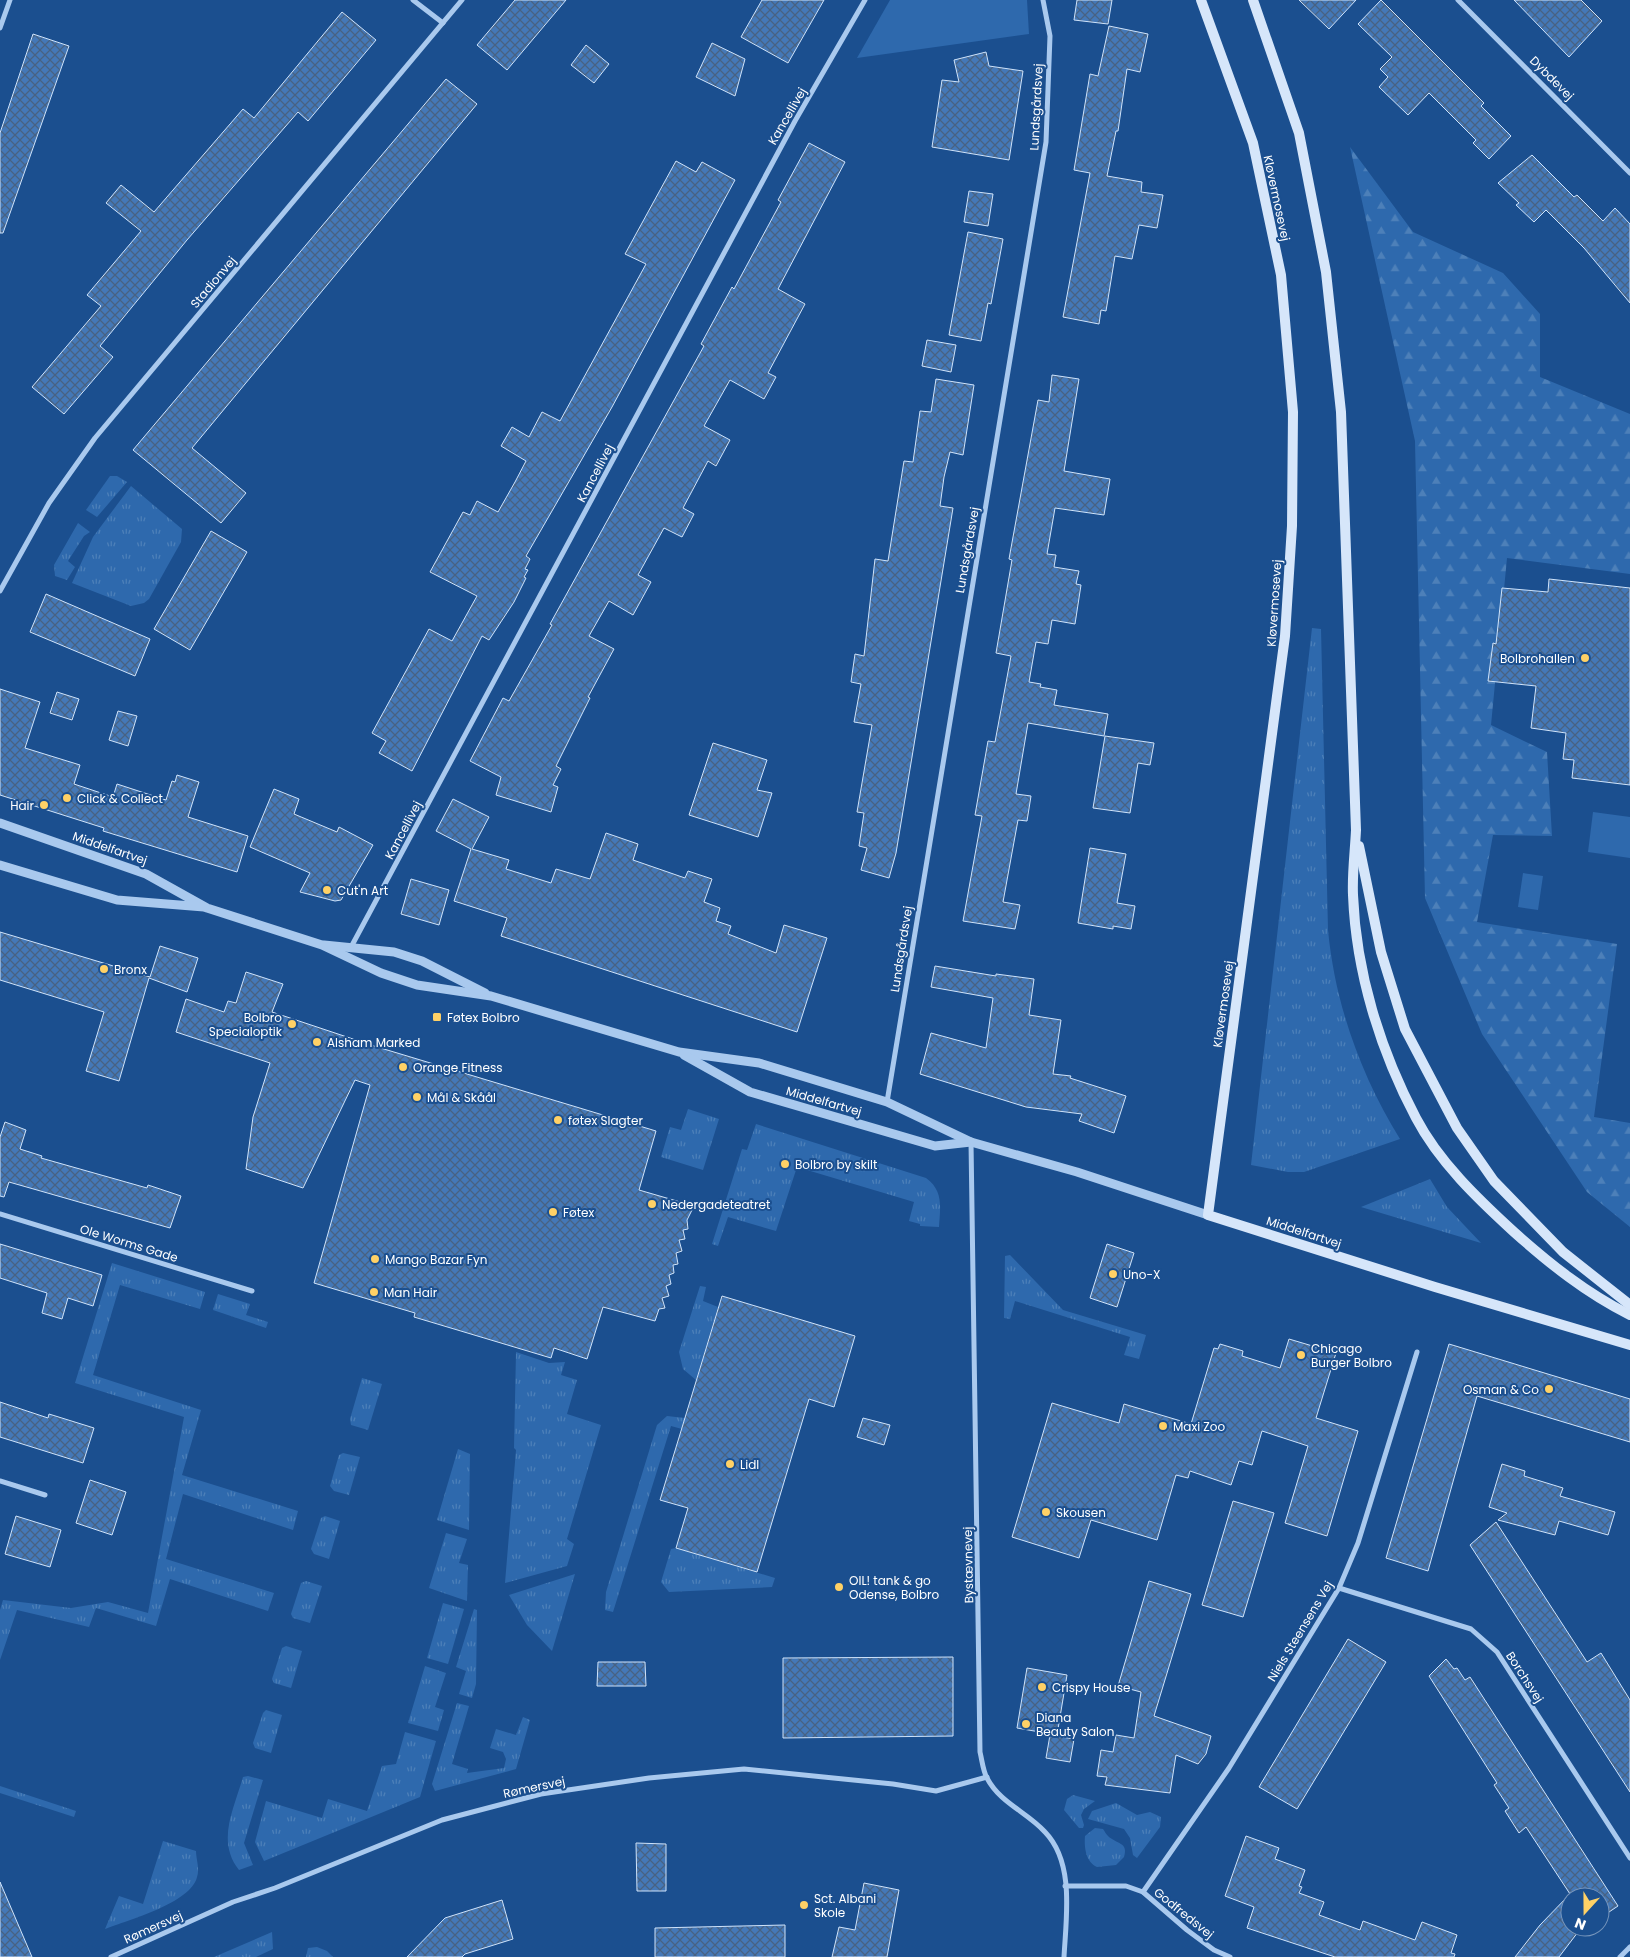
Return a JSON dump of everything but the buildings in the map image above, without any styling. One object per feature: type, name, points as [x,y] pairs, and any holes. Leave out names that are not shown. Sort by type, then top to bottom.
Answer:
[{"type":"main road","name":"Kløvermosevej","points":[[1201,0],[1253,143],[1281,275],[1293,412],[1292,526],[1285,636],[1208,1215]]},
{"type":"main road","points":[[1253,0],[1299,133],[1326,272],[1341,412],[1356,830],[1353,894],[1360,956],[1379,1037],[1416,1119],[1437,1150],[1477,1198],[1551,1265],[1601,1300],[1630,1315]]},
{"type":"main road","points":[[1356,830],[1381,952],[1405,1029],[1457,1128],[1494,1181],[1563,1252],[1630,1305]]},
{"type":"main road","name":"Middelfartvej","points":[[1208,1215],[1435,1287],[1630,1345]]},
{"type":"street","points":[[0,28],[10,0]]},
{"type":"street","points":[[413,0],[443,23]]},
{"type":"street","name":"Stadionvej","points":[[0,591],[49,504],[95,438],[462,0]]},
{"type":"street","name":"Kancellivej","points":[[345,957],[795,121],[865,0]]},
{"type":"street","name":"Lundsgårdsvej","points":[[887,1102],[1046,142],[1050,36],[1043,0]]},
{"type":"street","name":"Dybdevej","points":[[1458,0],[1630,173]]},
{"type":"street","name":"Middelfartvej","points":[[0,824],[146,874],[207,908],[322,945],[345,957],[417,985],[492,996],[679,1052],[759,1063],[887,1102],[971,1142],[1077,1172],[1208,1215]]},
{"type":"street","name":"Middelfartvej","points":[[0,865],[117,900],[207,908]]},
{"type":"street","name":"Middelfartvej","points":[[322,945],[394,952],[422,961],[492,996]]},
{"type":"street","name":"Middelfartvej","points":[[679,1052],[750,1092],[935,1146],[971,1142]]},
{"type":"street","name":"Bystævnevej","points":[[971,1142],[980,1752],[987,1777],[1002,1798],[1046,1833],[1062,1861],[1065,1886],[1064,1957]]},
{"type":"street","name":"Ole Worms Gade","points":[[0,1214],[252,1291]]},
{"type":"street","name":"Niels Steensens Vej","points":[[1143,1892],[1229,1768],[1339,1588],[1358,1543],[1417,1352]]},
{"type":"street","points":[[0,1482],[45,1496]]},
{"type":"street","name":"Borchsvej","points":[[1339,1588],[1471,1629],[1497,1652],[1630,1858]]},
{"type":"street","name":"Rømersvej","points":[[111,1957],[234,1902],[275,1888],[442,1820],[541,1794],[649,1778],[744,1769],[893,1784],[936,1791],[987,1777]]},
{"type":"street","name":"Godfredsvej","points":[[1065,1886],[1126,1886],[1143,1892],[1187,1930],[1214,1950],[1230,1957]]},
{"type":"street","points":[[1620,1957],[1630,1947]]},
{"type":"green space","points":[[890,0],[1027,0],[1029,34],[857,58]]},
{"type":"green space","points":[[1350,147],[1413,232],[1503,273],[1540,314],[1540,377],[1630,414],[1630,574],[1507,558],[1491,725],[1547,752],[1552,836],[1493,835],[1477,922],[1617,944],[1594,1117],[1630,1123],[1630,1227],[1587,1192],[1482,1034],[1425,898],[1415,441]]},
{"type":"green space","points":[[110,476],[117,476],[127,482],[97,517],[86,510]]},
{"type":"green space","points":[[131,486],[182,529],[181,542],[149,599],[144,603],[131,606],[72,583],[93,537]]},
{"type":"green space","points":[[78,523],[90,532],[84,536],[68,561],[75,567],[67,580],[55,576],[54,565]]},
{"type":"green space","points":[[1312,628],[1321,629],[1328,930],[1332,958],[1337,985],[1352,1039],[1373,1090],[1400,1139],[1304,1172],[1288,1172],[1251,1165]]},
{"type":"green space","points":[[1593,812],[1630,817],[1630,858],[1588,852]]},
{"type":"green space","points":[[1523,873],[1543,876],[1538,910],[1518,907]]},
{"type":"green space","points":[[688,1109],[719,1119],[703,1170],[661,1157],[670,1127],[681,1130]]},
{"type":"green space","points":[[756,1124],[926,1178],[936,1188],[940,1200],[939,1227],[920,1226],[920,1224],[909,1221],[914,1202],[797,1167],[776,1231],[728,1217],[718,1246],[712,1244],[742,1149],[747,1150]]},
{"type":"green space","points":[[1430,1179],[1447,1207],[1481,1243],[1361,1207]]},
{"type":"green space","points":[[1010,1255],[1063,1310],[1146,1335],[1139,1359],[1124,1355],[1130,1337],[1015,1301],[1010,1319],[1004,1318],[1005,1256]]},
{"type":"green space","points":[[112,1263],[205,1292],[200,1309],[120,1285],[93,1375],[201,1410],[182,1475],[298,1511],[293,1530],[183,1494],[166,1559],[274,1593],[268,1611],[170,1579],[156,1626],[96,1608],[89,1627],[17,1610],[0,1660],[0,1610],[3,1600],[71,1608],[108,1602],[148,1613],[184,1417],[75,1383]]},
{"type":"green space","points":[[700,1286],[706,1287],[703,1301],[718,1307],[696,1380],[683,1369],[679,1352]]},
{"type":"green space","points":[[218,1294],[250,1304],[246,1315],[268,1322],[266,1328],[213,1310]]},
{"type":"green space","points":[[516,1352],[549,1363],[565,1362],[561,1375],[577,1380],[567,1414],[601,1425],[567,1539],[574,1544],[567,1566],[505,1583],[516,1450],[514,1448]]},
{"type":"green space","points":[[362,1378],[382,1384],[368,1430],[351,1425],[350,1419]]},
{"type":"green space","points":[[667,1416],[685,1418],[682,1429],[671,1426],[613,1612],[605,1610],[606,1592],[657,1425]]},
{"type":"green space","points":[[458,1449],[470,1454],[469,1530],[437,1520]]},
{"type":"green space","points":[[343,1453],[360,1457],[349,1495],[334,1491],[330,1486],[339,1455]]},
{"type":"green space","points":[[325,1516],[340,1521],[329,1559],[314,1554],[311,1549],[321,1518]]},
{"type":"green space","points":[[446,1533],[467,1539],[459,1563],[468,1565],[467,1601],[429,1588]]},
{"type":"green space","points":[[676,1548],[775,1578],[772,1587],[669,1592],[661,1582],[671,1549]]},
{"type":"green space","points":[[575,1574],[552,1651],[527,1625],[509,1595]]},
{"type":"green space","points":[[306,1581],[322,1586],[310,1623],[293,1618],[291,1614],[301,1583]]},
{"type":"green space","points":[[443,1603],[464,1609],[448,1664],[427,1658]]},
{"type":"green space","points":[[474,1609],[477,1610],[476,1684],[472,1698],[459,1694],[466,1671],[456,1667]]},
{"type":"green space","points":[[286,1646],[302,1651],[291,1688],[274,1683],[272,1679],[282,1648]]},
{"type":"green space","points":[[425,1666],[446,1673],[435,1707],[444,1710],[438,1731],[408,1723]]},
{"type":"green space","points":[[457,1703],[469,1706],[452,1764],[468,1769],[467,1773],[504,1768],[506,1759],[503,1752],[490,1748],[496,1729],[516,1735],[523,1717],[530,1720],[516,1769],[435,1791],[432,1784]]},
{"type":"green space","points":[[266,1710],[282,1715],[271,1753],[255,1748],[253,1743],[263,1713]]},
{"type":"green space","points":[[405,1732],[436,1741],[420,1797],[264,1861],[255,1842],[266,1801],[322,1818],[328,1799],[367,1811],[382,1766],[396,1764]]},
{"type":"green space","points":[[248,1776],[263,1780],[244,1843],[253,1865],[239,1870],[232,1859],[229,1848],[229,1825],[243,1777]]},
{"type":"green space","points":[[0,1786],[76,1811],[74,1817],[0,1793]]},
{"type":"green space","points":[[1073,1795],[1095,1801],[1084,1809],[1081,1815],[1083,1828],[1079,1828],[1064,1810],[1067,1799]]},
{"type":"green space","points":[[1116,1803],[1137,1815],[1150,1812],[1161,1817],[1160,1827],[1137,1858],[1133,1855],[1130,1838],[1124,1829],[1088,1819],[1092,1811]]},
{"type":"green space","points":[[1095,1828],[1103,1829],[1111,1839],[1121,1844],[1125,1849],[1124,1857],[1116,1865],[1097,1867],[1090,1862],[1085,1850],[1085,1836]]},
{"type":"green space","points":[[163,1841],[196,1851],[198,1874],[192,1886],[171,1903],[105,1929],[119,1896],[143,1904]]},
{"type":"green space","points":[[272,1932],[273,1949],[256,1957],[214,1957]]},
{"type":"green space","points":[[317,1947],[327,1951],[333,1957],[306,1957],[308,1948]]},
{"type":"place","name":"Bolbrohallen","points":[[1585,658]]},
{"type":"place","name":"Click & Collect","points":[[67,798]]},
{"type":"place","name":"Hair","points":[[44,805]]},
{"type":"place","name":"Cut'n Art","points":[[327,890]]},
{"type":"place","name":"Bronx","points":[[104,969]]},
{"type":"place","name":"Føtex Bolbro","points":[[437,1017]]},
{"type":"place","name":"Bolbro Specialoptik","points":[[292,1024]]},
{"type":"place","name":"Alsham Marked","points":[[317,1042]]},
{"type":"place","name":"Orange Fitness","points":[[403,1067]]},
{"type":"place","name":"Mål & Skåål","points":[[417,1097]]},
{"type":"place","name":"føtex Slagter","points":[[558,1120]]},
{"type":"place","name":"Bolbro by skilt","points":[[785,1164]]},
{"type":"place","name":"Nedergadeteatret","points":[[652,1204]]},
{"type":"place","name":"Føtex","points":[[553,1212]]},
{"type":"place","name":"Mango Bazar Fyn","points":[[375,1259]]},
{"type":"place","name":"Uno-X","points":[[1113,1274]]},
{"type":"place","name":"Man Hair","points":[[374,1292]]},
{"type":"place","name":"Chicago Burger Bolbro","points":[[1301,1355]]},
{"type":"place","name":"Osman & Co","points":[[1549,1389]]},
{"type":"place","name":"Maxi Zoo","points":[[1163,1426]]},
{"type":"place","name":"Lidl","points":[[730,1464]]},
{"type":"place","name":"Skousen","points":[[1046,1512]]},
{"type":"place","name":"OIL! tank & go Odense, Bolbro","points":[[839,1587]]},
{"type":"place","name":"Crispy House","points":[[1042,1687]]},
{"type":"place","name":"Diana Beauty Salon","points":[[1026,1724]]},
{"type":"place","name":"Sct. Albani Skole","points":[[804,1905]]}]
